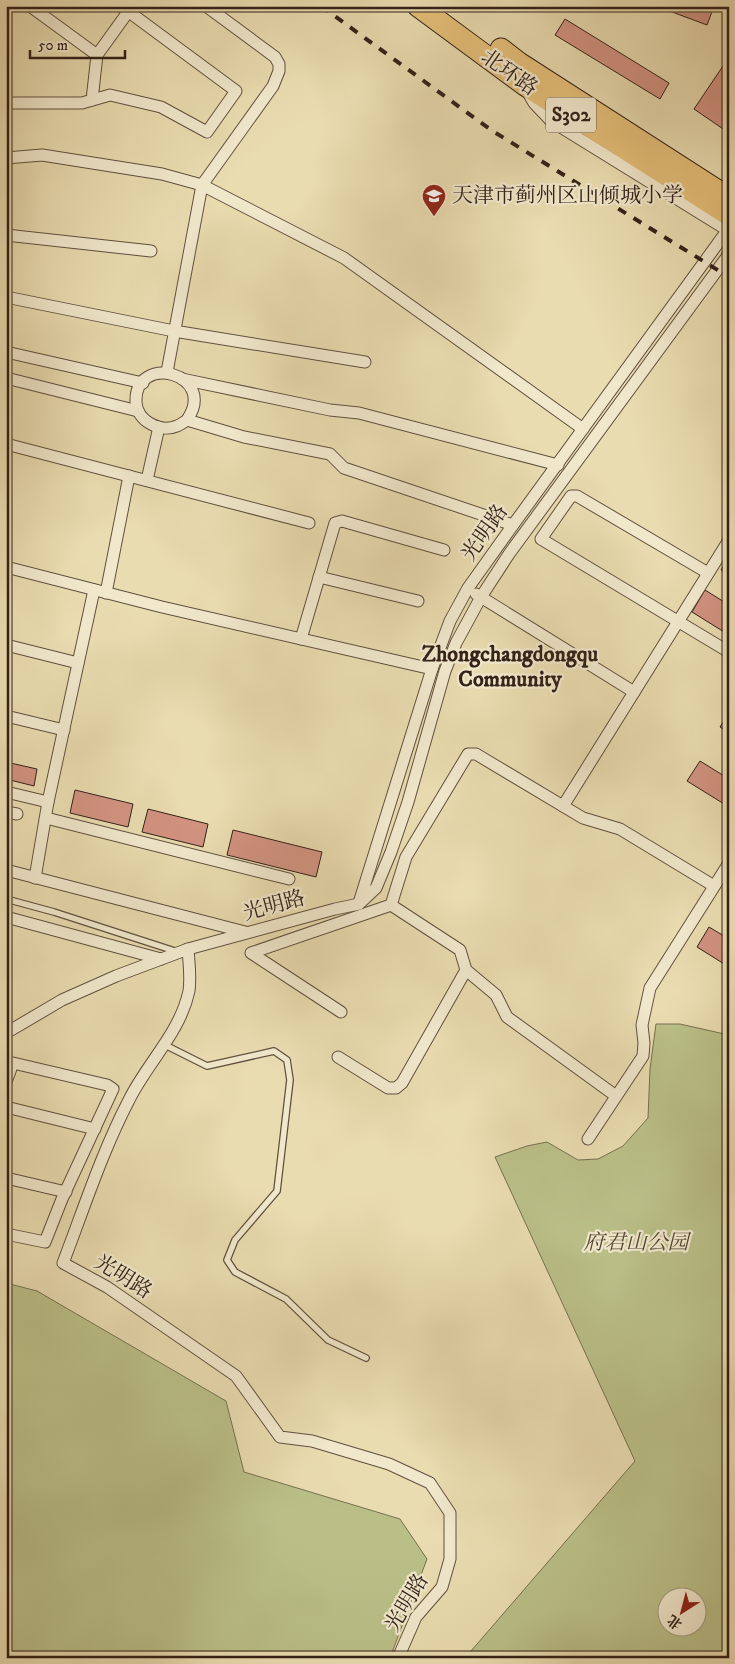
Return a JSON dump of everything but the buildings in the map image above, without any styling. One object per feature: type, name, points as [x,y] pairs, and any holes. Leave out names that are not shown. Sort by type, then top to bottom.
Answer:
[{"type":"highway","name":"北环路","points":[[418,6],[525,85],[728,226]]},
{"type":"highway","name":"北环路","points":[[443,6],[518,63],[729,198]]},
{"type":"street","points":[[30,6],[97,55]]},
{"type":"street","points":[[167,372],[202,185],[268,94],[279,71],[279,64],[274,57],[206,6]]},
{"type":"street","points":[[6,103],[82,103],[110,95],[161,108],[207,132],[236,91],[125,9],[97,55],[92,100]]},
{"type":"street","points":[[6,158],[42,155],[162,174],[202,185],[344,258],[583,429]]},
{"type":"street","name":"光明路","points":[[359,904],[432,669],[450,621],[468,588],[512,525],[558,465],[728,226]]},
{"type":"street","points":[[6,236],[151,251]]},
{"type":"street","name":"光明路","points":[[398,1658],[416,1617],[442,1587],[450,1559],[450,1514],[430,1483],[389,1464],[312,1442],[280,1437],[236,1376],[107,1287],[64,1263],[109,1144],[129,1100],[144,1072],[165,1045],[181,1015],[189,991],[184,951],[359,904],[376,888],[391,852],[408,802],[445,671],[462,630],[509,554],[729,254]]},
{"type":"street","points":[[6,297],[174,331],[365,362]]},
{"type":"street","points":[[6,352],[143,383]]},
{"type":"street","points":[[167,372],[179,376],[194,394],[192,412],[187,420],[177,426],[167,428],[144,421],[138,411],[136,402],[138,390],[143,383],[154,374],[167,372]]},
{"type":"street","points":[[6,378],[138,411]]},
{"type":"street","points":[[182,379],[330,410],[359,414],[558,465]]},
{"type":"street","points":[[187,420],[244,437],[330,454],[344,468],[512,525]]},
{"type":"street","points":[[147,480],[159,427]]},
{"type":"street","points":[[6,444],[308,523]]},
{"type":"street","points":[[106,593],[129,476]]},
{"type":"street","points":[[708,572],[577,496],[571,496],[540,539],[729,652]]},
{"type":"street","points":[[301,638],[335,523],[342,521],[444,550]]},
{"type":"street","points":[[563,806],[729,540]]},
{"type":"street","points":[[6,568],[432,669]]},
{"type":"street","points":[[320,577],[418,601]]},
{"type":"street","points":[[468,588],[634,692]]},
{"type":"street","points":[[35,878],[48,802],[94,590]]},
{"type":"street","points":[[6,645],[78,663]]},
{"type":"street","points":[[6,716],[64,730]]},
{"type":"street","points":[[391,905],[406,857],[468,754],[476,754],[583,818],[620,829],[714,886]]},
{"type":"street","points":[[6,792],[48,802]]},
{"type":"street","points":[[46,818],[289,879]]},
{"type":"street","points":[[588,1139],[643,1056],[642,1025],[650,988],[729,862]]},
{"type":"street","points":[[6,870],[247,933]]},
{"type":"street","points":[[391,905],[460,950],[466,970],[496,995],[507,1016],[616,1096]]},
{"type":"street","points":[[341,1012],[252,953],[391,905]]},
{"type":"street","points":[[6,917],[161,959]]},
{"type":"street","points":[[6,1033],[62,1000],[116,976],[184,951]]},
{"type":"street","points":[[338,1057],[388,1088],[396,1088],[402,1083],[466,970]]},
{"type":"street","points":[[6,1082],[12,1063],[107,1085],[113,1089],[45,1242],[6,1234]]},
{"type":"street","points":[[6,1107],[95,1129]]},
{"type":"street","points":[[6,1178],[66,1192]]},
{"type":"lane","points":[[6,899],[184,951]]},
{"type":"lane","points":[[165,1045],[207,1066],[274,1051],[286,1060],[290,1080],[277,1191],[235,1240],[227,1260],[235,1272],[286,1299],[328,1340],[366,1358]]},
{"type":"green space","name":"府君山公园","points":[[656,1024],[680,1024],[729,1035],[729,1658],[465,1658],[635,1461],[495,1157],[527,1146],[547,1142],[578,1160],[598,1159],[623,1146],[648,1118],[650,1069]]},
{"type":"green space","points":[[6,1283],[37,1291],[226,1401],[244,1472],[400,1519],[427,1559],[390,1658],[6,1658]]},
{"type":"railway","points":[[321,6],[491,130],[729,277]]},
{"type":"place","name":"天津市蓟州区山倾城小学","points":[[434,217]]},
{"type":"district","name":"Zhongchangdongqu Community","points":[[510,666]]}]
